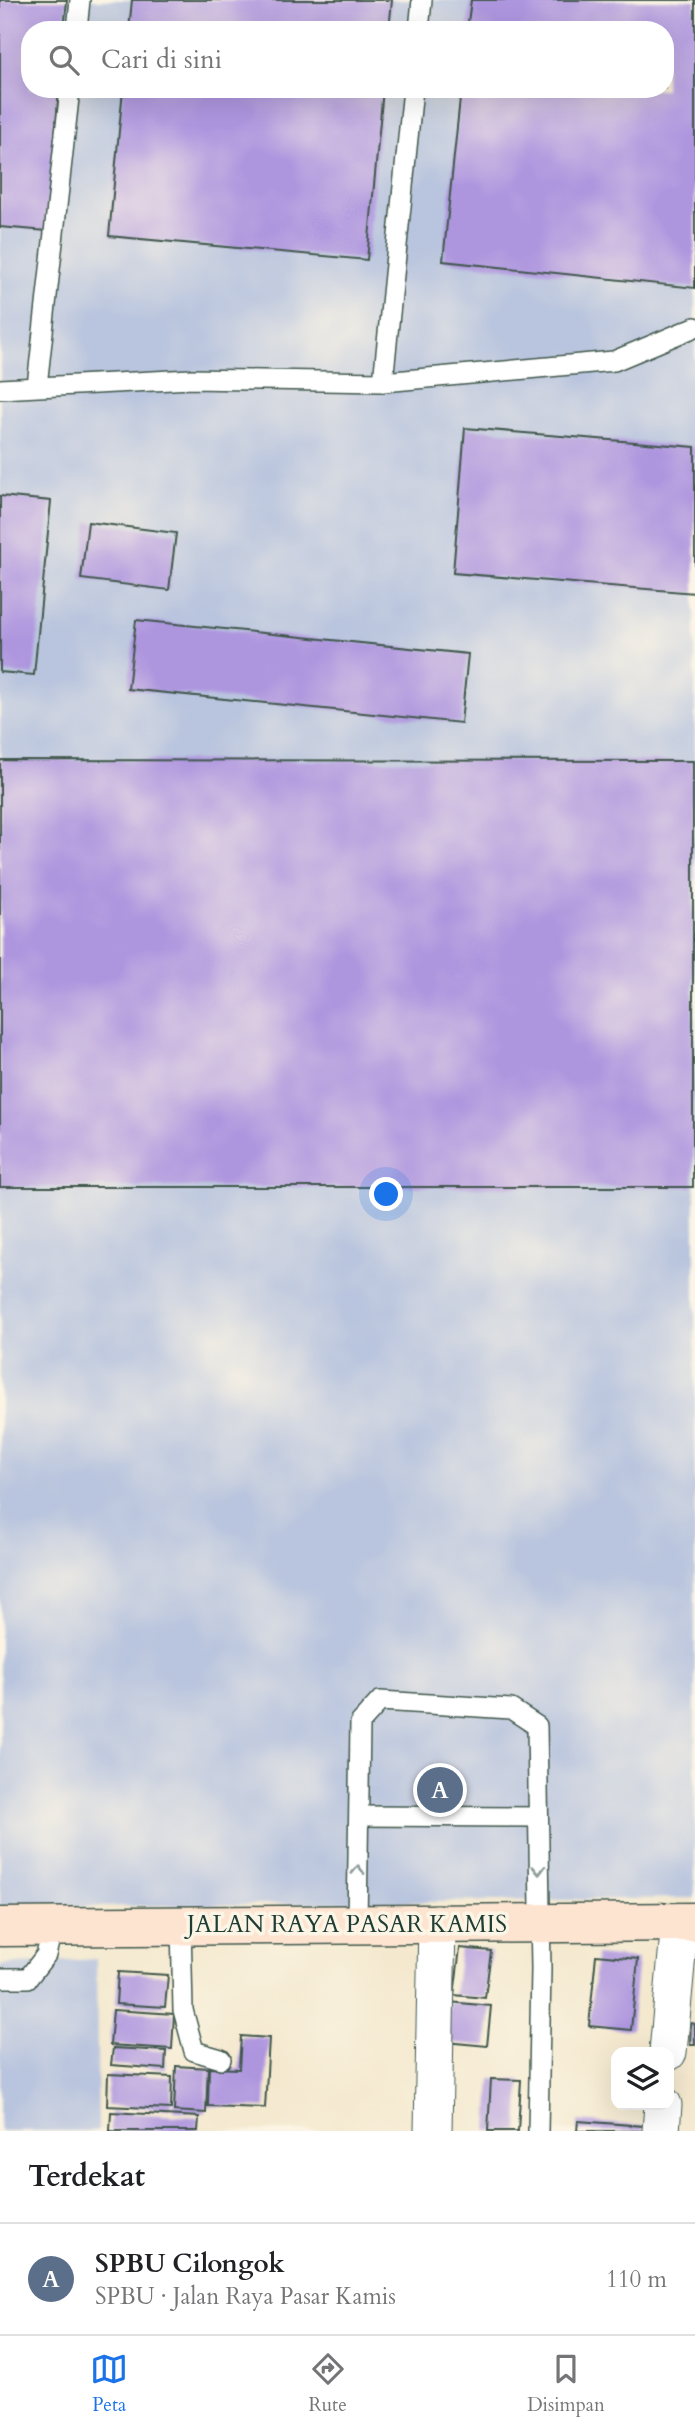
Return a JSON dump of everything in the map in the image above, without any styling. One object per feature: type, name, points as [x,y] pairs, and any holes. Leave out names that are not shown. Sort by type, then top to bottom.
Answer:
[{"type":"main road","name":"JALAN RAYA PASAR KAMIS","points":[[0,1927],[687,1922]]},
{"type":"street","points":[[669,2047],[687,1922]]},
{"type":"street","points":[[433,2131],[437,1923]]},
{"type":"street","points":[[661,2131],[663,2110]]},
{"type":"lane","points":[[78,21],[80,0]]},
{"type":"lane","points":[[420,21],[422,0]]},
{"type":"lane","points":[[37,386],[69,98]]},
{"type":"lane","points":[[383,382],[412,98]]},
{"type":"lane","points":[[0,389],[191,379],[383,382],[614,361],[695,327]]},
{"type":"lane","points":[[357,1924],[360,1723],[380,1701],[511,1709],[537,1726],[540,1923],[538,2131]]},
{"type":"lane","points":[[360,1816],[538,1817]]},
{"type":"lane","points":[[181,1925],[183,2010],[194,2051],[221,2059]]},
{"type":"lane","points":[[0,1978],[28,1978],[46,1955],[53,1926]]},
{"type":"shaded area","points":[[0,0],[695,0],[695,1898],[0,1908]]},
{"type":"shaded area","points":[[96,1959],[98,2131],[0,2131],[0,1965]]},
{"type":"building","points":[[0,0],[67,0],[65,21],[21,21],[21,98],[58,98],[47,231],[0,227]]},
{"type":"building","points":[[132,0],[392,0],[390,21],[130,21]]},
{"type":"building","points":[[471,0],[695,0],[695,288],[443,261],[460,98],[674,98],[674,21],[468,21]]},
{"type":"building","points":[[122,98],[382,98],[367,260],[109,236]]},
{"type":"building","points":[[465,428],[695,447],[695,593],[453,573]]},
{"type":"building","points":[[0,496],[51,501],[34,675],[0,672]]},
{"type":"building","points":[[88,522],[176,533],[169,590],[81,579]]},
{"type":"building","points":[[136,620],[468,654],[461,723],[128,689]]},
{"type":"building","points":[[0,760],[693,761],[693,1187],[0,1187]]},
{"type":"building","points":[[460,1948],[491,1951],[485,1998],[454,1995]]},
{"type":"building","points":[[596,1955],[638,1959],[631,2030],[589,2026]]},
{"type":"building","points":[[118,1972],[168,1975],[165,2007],[116,2004]]},
{"type":"building","points":[[449,2002],[491,2006],[487,2046],[445,2042]]},
{"type":"building","points":[[113,2010],[174,2014],[172,2049],[110,2045]]},
{"type":"building","points":[[691,2023],[695,2024],[695,2045],[690,2045]]},
{"type":"building","points":[[241,2036],[269,2038],[265,2108],[208,2106],[209,2068],[239,2069]]},
{"type":"building","points":[[113,2048],[166,2051],[165,2069],[111,2065]]},
{"type":"building","points":[[176,2066],[208,2068],[206,2113],[174,2111]]},
{"type":"building","points":[[108,2074],[172,2077],[171,2109],[107,2106]]},
{"type":"building","points":[[491,2079],[521,2080],[518,2131],[488,2131]]},
{"type":"building","points":[[111,2112],[199,2117],[198,2131],[110,2131]]},
{"type":"building","points":[[578,2121],[644,2126],[643,2131],[577,2131]]},
{"type":"place","name":"SPBU Cilongok","points":[[440,1790]]}]
